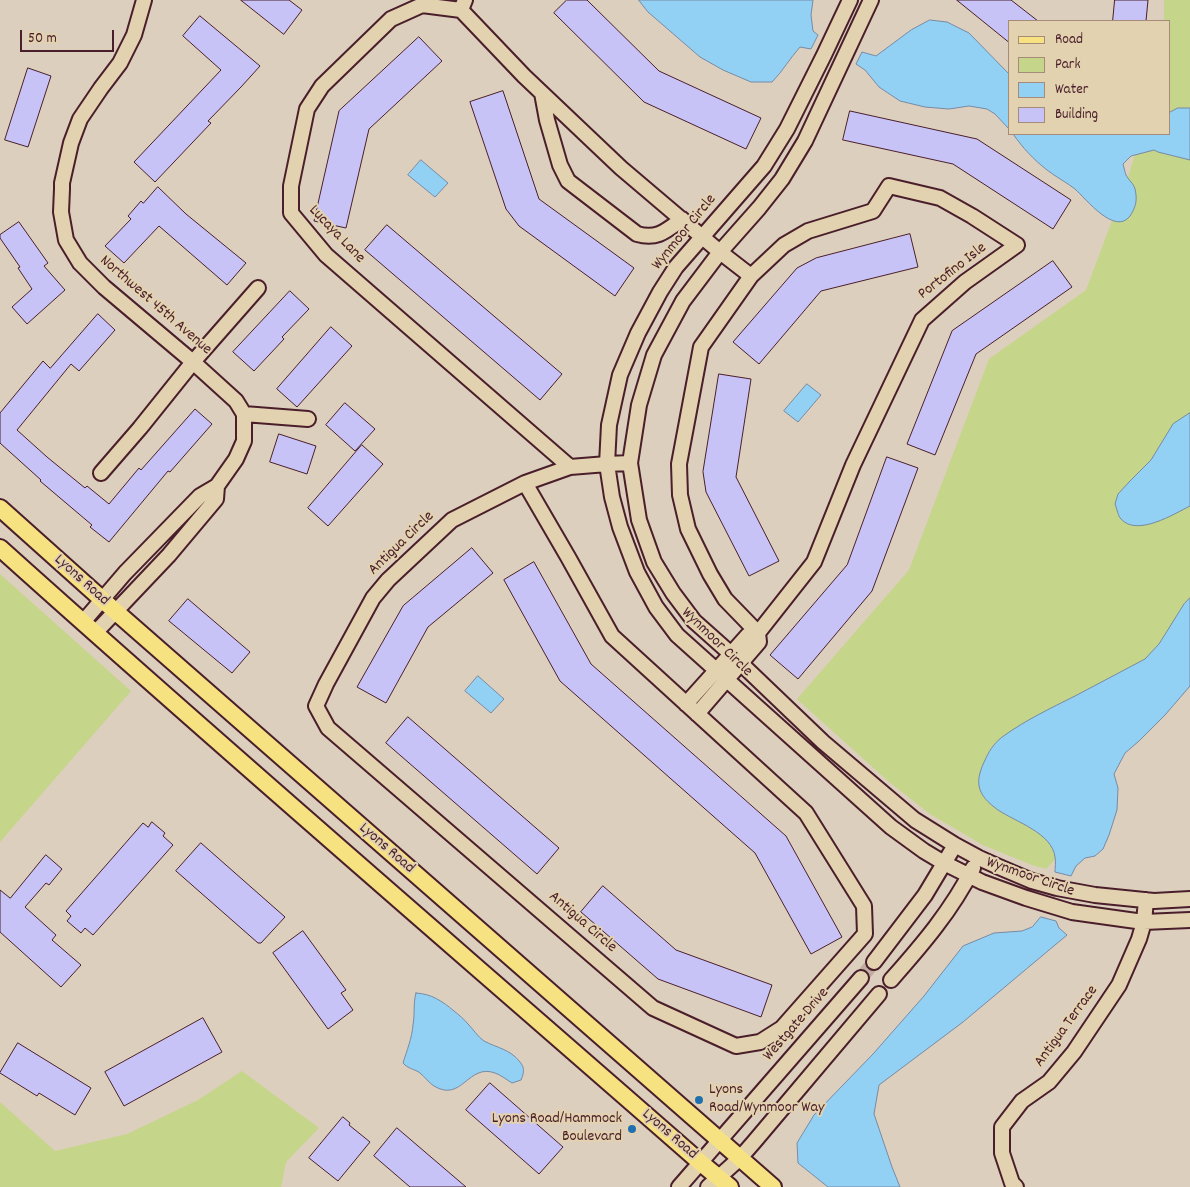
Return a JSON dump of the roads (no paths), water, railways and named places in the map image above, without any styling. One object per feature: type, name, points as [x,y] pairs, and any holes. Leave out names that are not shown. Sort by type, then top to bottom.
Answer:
[{"type":"main road","name":"Lyons Road","points":[[0,508],[115,612],[774,1187]]},
{"type":"main road","name":"Lyons Road","points":[[0,548],[346,854],[701,1163],[719,1184]]},
{"type":"street","name":"Northwest 45th Avenue","points":[[144,0],[134,35],[120,62],[80,119],[71,143],[62,182],[60,212],[66,240],[80,263],[104,287],[236,401],[244,414]]},
{"type":"street","name":"Wynmoor Circle","points":[[850,0],[787,129],[764,166],[676,267],[638,332],[620,375],[609,425],[608,458],[612,497],[620,527],[637,572],[656,607],[677,635],[890,826],[924,851],[982,882],[1072,912],[1144,922],[1190,920]]},
{"type":"street","name":"Wynmoor Circle","points":[[872,0],[805,141],[776,186],[720,252],[683,301],[654,355],[639,405],[630,458],[639,520],[654,562],[673,593],[694,621],[823,742],[915,820],[978,858],[1057,888],[1096,895],[1154,901],[1190,899]]},
{"type":"street","name":"Lucaya Lane","points":[[463,5],[422,5],[391,20],[322,86],[306,109],[291,186],[291,213],[326,255],[570,467]]},
{"type":"street","points":[[463,5],[542,92],[621,168],[751,276]]},
{"type":"street","points":[[542,92],[547,120],[560,165],[568,181],[637,234],[646,237],[657,236],[682,219]]},
{"type":"street","name":"Portofino Isle","points":[[731,654],[748,635],[758,632],[814,562],[854,462],[922,320],[965,282],[1017,245],[940,198],[888,186],[873,210],[808,231],[784,245],[751,276],[701,347],[679,464],[680,495],[688,529],[710,574],[725,599],[758,632],[759,642],[741,664]]},
{"type":"street","points":[[101,473],[193,362],[258,288]]},
{"type":"street","points":[[89,628],[102,600],[125,573],[200,496],[217,486],[236,460],[244,441],[244,414],[308,419]]},
{"type":"street","name":"Antigua Circle","points":[[525,483],[612,636],[806,813],[864,906],[865,934],[782,1028],[760,1042],[736,1046],[653,1008],[328,728],[316,706],[373,598],[388,580],[452,520],[525,483],[570,467],[608,458],[630,458]]},
{"type":"street","points":[[89,628],[115,612],[169,555],[216,499],[217,486]]},
{"type":"street","points":[[686,704],[731,654]]},
{"type":"street","points":[[697,714],[741,664]]},
{"type":"street","points":[[874,962],[925,895],[954,845]]},
{"type":"street","points":[[891,980],[936,928],[970,876],[978,858]]},
{"type":"street","name":"Antigua Terrace","points":[[1016,1187],[1012,1183],[1002,1153],[1002,1127],[1022,1101],[1049,1082],[1074,1052],[1119,985],[1140,939],[1146,900]]},
{"type":"street","name":"Westgate Drive","points":[[679,1187],[861,978]]},
{"type":"street","points":[[719,1184],[879,994]]},
{"type":"water","points":[[639,0],[813,0],[811,15],[813,31],[818,35],[811,49],[800,47],[772,82],[751,82],[723,70],[700,57],[648,12]]},
{"type":"water","points":[[930,20],[947,22],[969,33],[1008,73],[1008,128],[995,114],[987,109],[969,106],[949,109],[925,107],[900,101],[879,87],[865,70],[856,64],[862,52],[876,56],[911,30]]},
{"type":"water","points":[[1178,108],[1190,108],[1190,160],[1154,150],[1131,156],[1123,164],[1126,175],[1135,188],[1136,201],[1130,216],[1124,221],[1117,222],[1101,214],[1075,189],[1037,162],[1014,135],[1170,135],[1170,112]]},
{"type":"water","points":[[421,160],[448,183],[435,197],[408,175]]},
{"type":"water","points":[[807,384],[821,395],[798,422],[784,411]]},
{"type":"water","points":[[1190,413],[1190,506],[1146,525],[1136,526],[1128,524],[1119,516],[1115,504],[1118,494],[1151,460],[1173,424]]},
{"type":"water","points":[[1190,598],[1190,686],[1165,715],[1125,753],[1114,774],[1118,788],[1117,810],[1103,849],[1095,856],[1085,858],[1076,866],[1071,876],[1055,872],[1055,857],[1047,841],[1032,829],[998,810],[985,799],[979,787],[982,766],[994,745],[1021,724],[1145,659],[1159,644],[1184,604]]},
{"type":"water","points":[[478,676],[504,699],[491,713],[465,691]]},
{"type":"water","points":[[1041,917],[1056,921],[1059,928],[1067,935],[963,1022],[879,1085],[874,1114],[900,1187],[828,1187],[798,1163],[797,1143],[814,1115],[873,1054],[924,996],[963,946],[994,933],[1022,931],[1032,927]]},
{"type":"water","points":[[416,993],[432,996],[441,1001],[463,1019],[484,1041],[512,1054],[523,1066],[521,1080],[512,1083],[495,1073],[486,1071],[478,1073],[452,1090],[444,1090],[434,1086],[420,1073],[405,1065],[403,1063],[412,1035]]},
{"type":"tunnel","points":[[861,978],[874,962]]},
{"type":"place","name":"Lyons Road/Wynmoor Way","points":[[699,1100]]},
{"type":"place","name":"Lyons Road/Hammock Boulevard","points":[[632,1129]]}]
